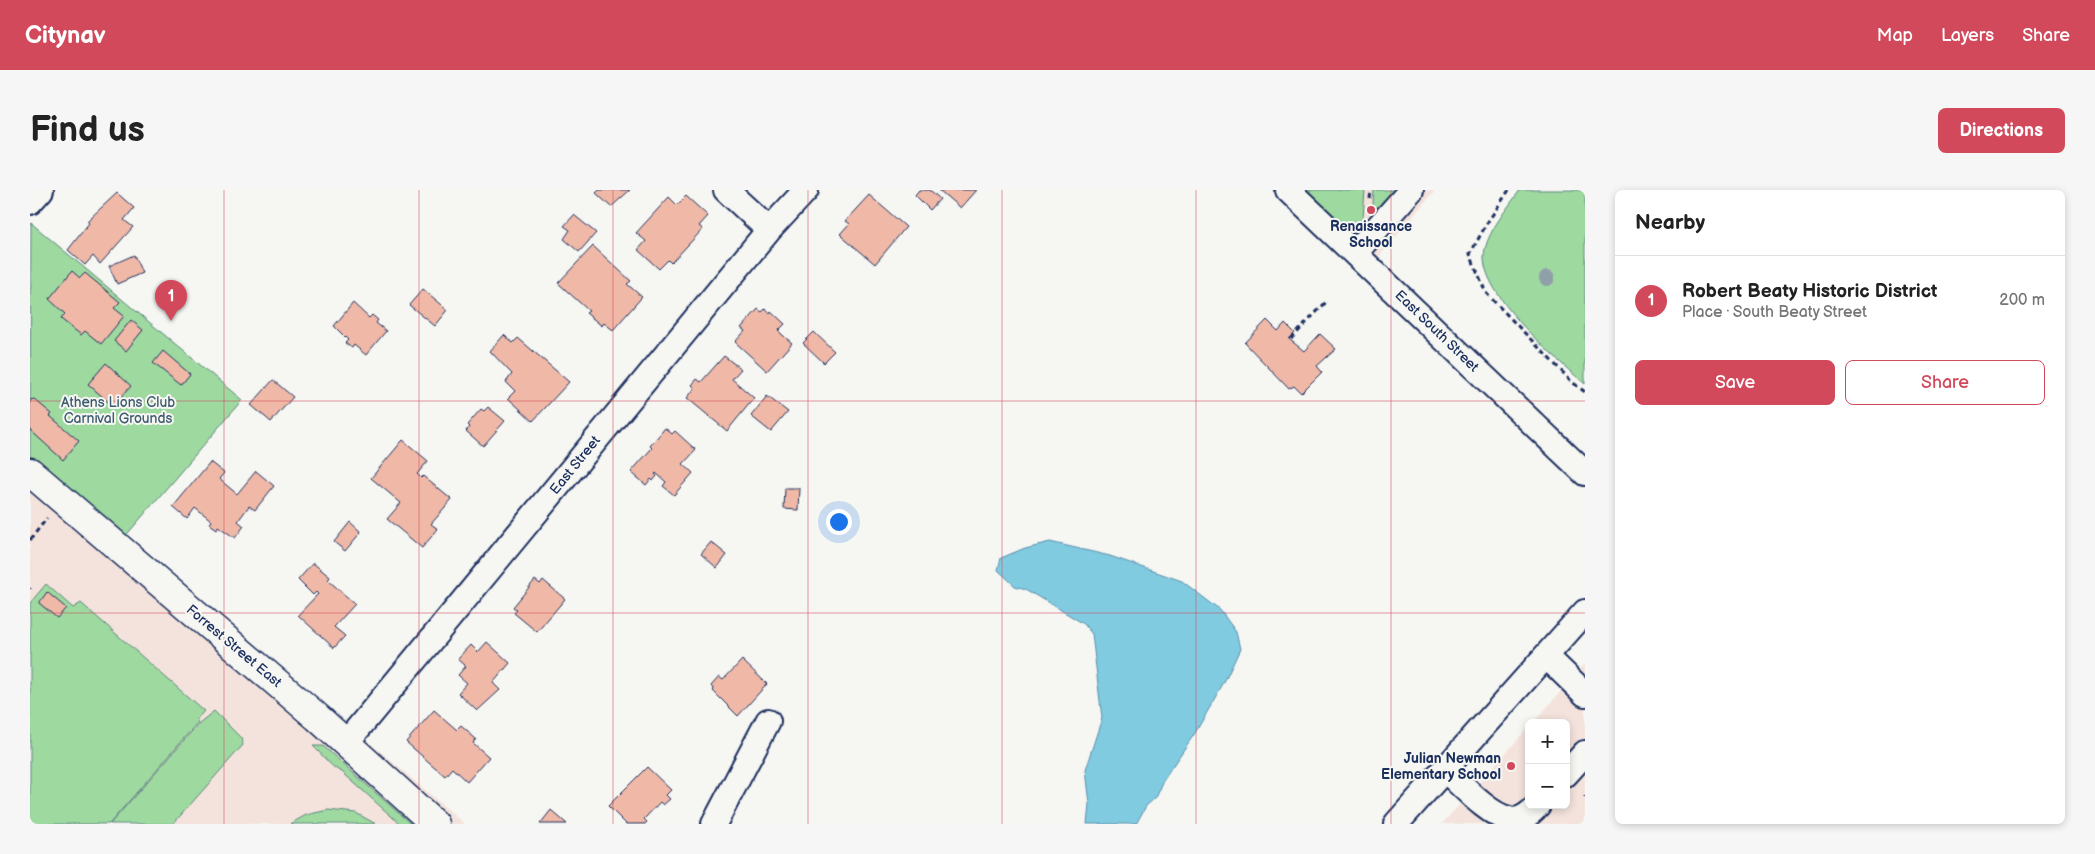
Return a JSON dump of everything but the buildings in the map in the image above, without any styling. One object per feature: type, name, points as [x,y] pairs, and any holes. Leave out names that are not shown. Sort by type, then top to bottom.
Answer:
[{"type":"main road","name":"Forrest Street East","points":[[30,472],[346,743],[435,824]]},
{"type":"street","points":[[30,202],[41,190]]},
{"type":"street","points":[[726,190],[769,230]]},
{"type":"street","name":"East Street","points":[[346,743],[769,230],[806,190]]},
{"type":"street","name":"East South Street","points":[[1288,190],[1585,473]]},
{"type":"street","points":[[1355,253],[1411,190]]},
{"type":"street","points":[[1396,824],[1585,612]]},
{"type":"street","points":[[1546,656],[1585,694]]},
{"type":"street","points":[[714,824],[768,721]]},
{"type":"street","points":[[1570,770],[1585,753]]},
{"type":"street","points":[[1445,770],[1493,812],[1510,820],[1530,815],[1535,809]]},
{"type":"path","points":[[1509,190],[1487,223],[1470,254],[1486,293],[1572,382],[1585,392]]},
{"type":"path","points":[[1291,339],[1328,300]]},
{"type":"path","points":[[30,540],[47,517],[41,512]]},
{"type":"shaded area","name":"Renaissance School","points":[[1303,190],[1435,190],[1377,259]]},
{"type":"shaded area","points":[[30,452],[126,535],[465,824],[30,824]]},
{"type":"shaded area","name":"Julian Newman Elementary School","points":[[1585,664],[1585,824],[1442,824],[1525,731],[1525,809],[1570,809],[1570,719],[1537,719]]},
{"type":"green space","points":[[1304,190],[1365,190],[1363,218],[1351,232],[1347,231]]},
{"type":"green space","points":[[1374,190],[1395,190],[1372,216]]},
{"type":"green space","points":[[1520,190],[1585,190],[1585,384],[1556,359],[1520,323],[1492,284],[1485,266],[1487,241],[1500,218]]},
{"type":"green space","name":"Athens Lions Club Carnival Grounds","points":[[31,223],[242,400],[123,539],[30,460]]},
{"type":"green space","points":[[46,584],[73,608],[81,603],[204,711],[196,720],[198,722],[109,824],[30,824],[30,603]]},
{"type":"green space","points":[[214,711],[241,738],[243,745],[173,824],[110,824],[199,723]]},
{"type":"green space","points":[[313,746],[323,746],[411,824],[400,824],[342,772],[330,764]]},
{"type":"green space","points":[[328,810],[356,813],[376,824],[290,824],[306,815]]},
{"type":"water","points":[[1050,542],[1110,556],[1182,581],[1220,610],[1236,632],[1240,649],[1224,683],[1195,733],[1163,780],[1155,798],[1146,806],[1136,824],[1087,824],[1089,804],[1085,770],[1102,718],[1092,634],[1084,624],[1026,589],[1015,586],[998,570],[1001,558],[1025,548]]},
{"type":"place","name":"Renaissance School","points":[[1371,210]]},
{"type":"place","name":"Robert Beaty Historic District","points":[[171,321]]},
{"type":"place","name":"Julian Newman Elementary School","points":[[1511,766]]}]
